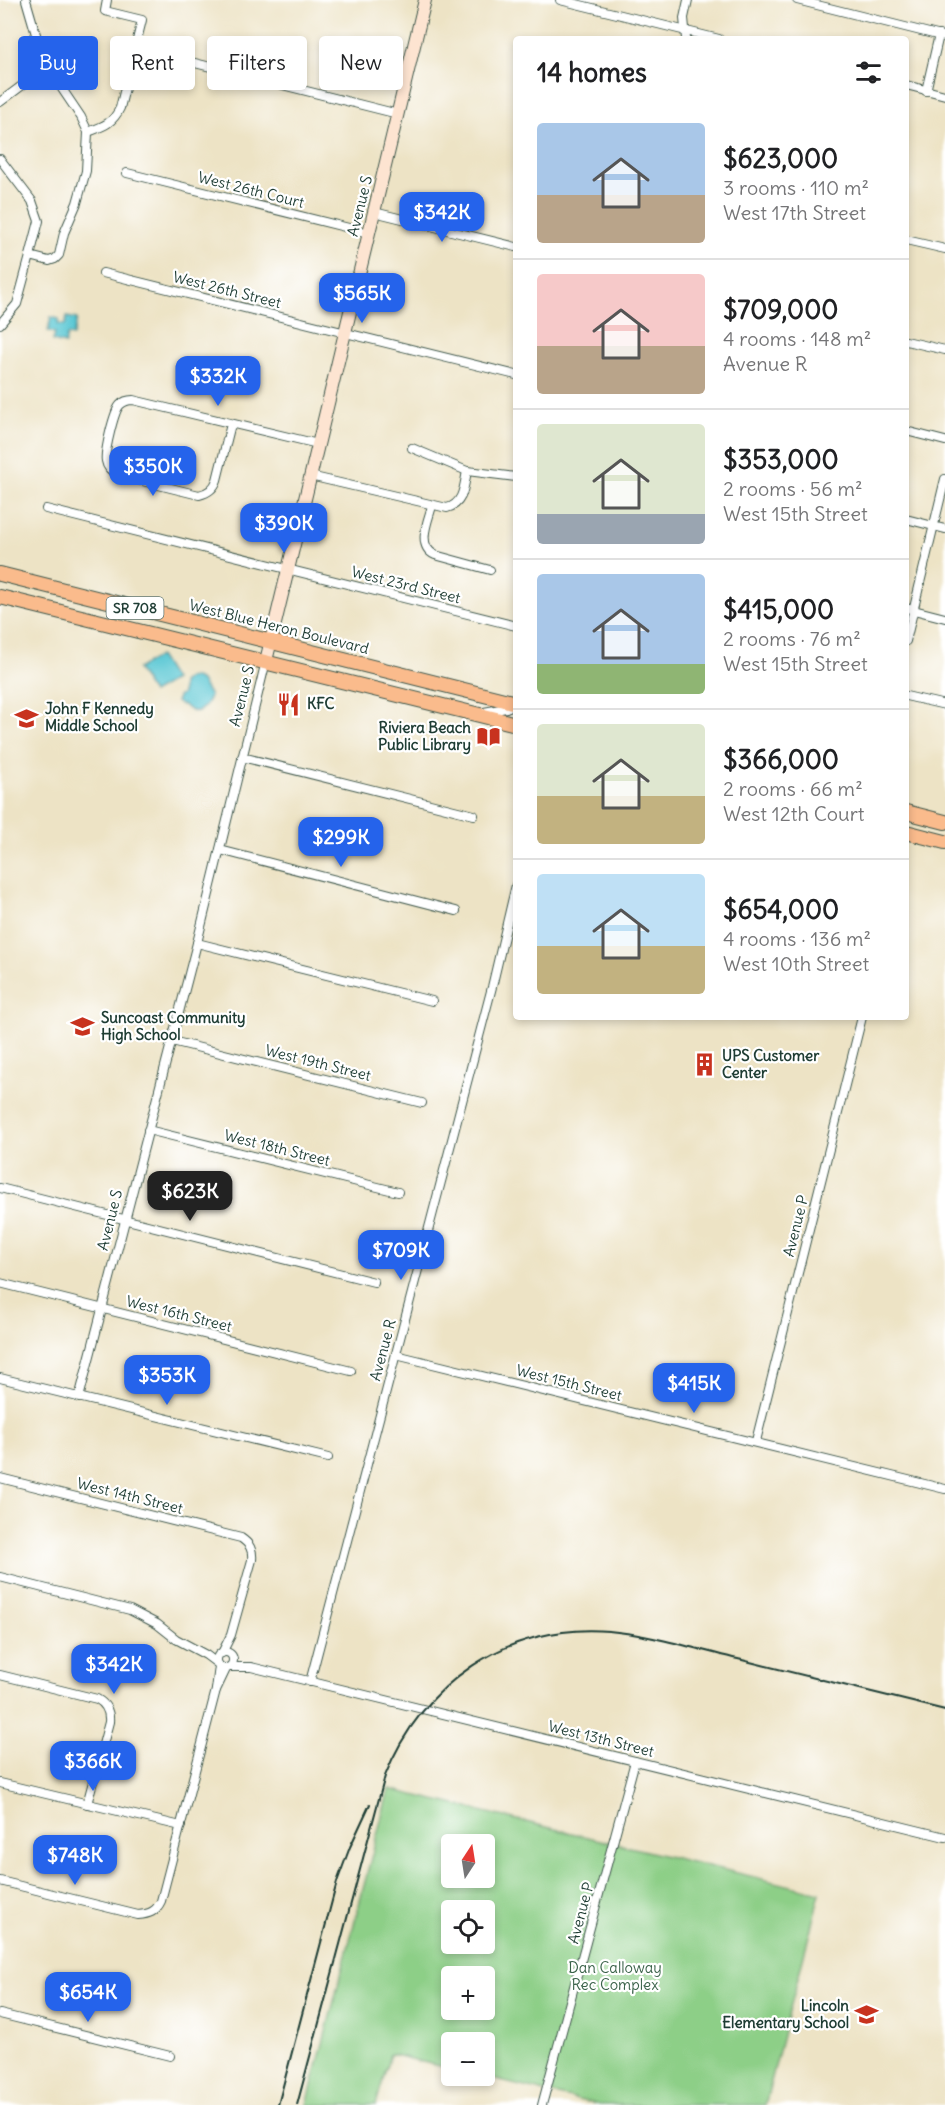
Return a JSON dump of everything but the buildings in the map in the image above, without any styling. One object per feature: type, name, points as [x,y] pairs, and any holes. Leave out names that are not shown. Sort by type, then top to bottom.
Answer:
[{"type":"main road","name":"West Blue Heron Boulevard","points":[[0,574],[513,703]]},
{"type":"main road","name":"SR 708","points":[[0,597],[513,723]]},
{"type":"main road","points":[[909,813],[945,822]]},
{"type":"main road","points":[[909,834],[921,825],[945,829]]},
{"type":"main road","points":[[909,835],[945,842]]},
{"type":"street","points":[[26,0],[35,36]]},
{"type":"street","points":[[88,132],[109,124],[116,117],[142,20],[105,11],[107,0]]},
{"type":"street","name":"Avenue S","points":[[79,1398],[197,943],[425,0]]},
{"type":"street","points":[[560,0],[686,35],[684,18],[688,0]]},
{"type":"street","points":[[797,0],[942,36],[926,91]]},
{"type":"street","points":[[195,63],[398,114]]},
{"type":"street","points":[[909,87],[945,95]]},
{"type":"street","points":[[0,102],[18,89]]},
{"type":"street","points":[[30,256],[49,261],[56,259],[59,255],[64,233],[77,203],[86,171],[88,132],[63,90]]},
{"type":"street","points":[[0,159],[32,201],[39,221],[16,304],[0,324]]},
{"type":"street","name":"West 26th Court","points":[[126,173],[369,233]]},
{"type":"street","points":[[374,212],[513,246]]},
{"type":"street","points":[[909,241],[945,249]]},
{"type":"street","name":"West 26th Street","points":[[103,273],[513,374]]},
{"type":"street","points":[[909,341],[945,353]]},
{"type":"street","points":[[909,346],[945,353]]},
{"type":"street","points":[[231,424],[215,486],[205,494],[199,495],[118,475],[106,462],[105,454],[115,414],[122,403],[137,400],[318,444]]},
{"type":"street","points":[[909,432],[945,441]]},
{"type":"street","points":[[412,448],[467,471],[513,477]]},
{"type":"street","points":[[310,476],[447,508],[459,502],[467,471]]},
{"type":"street","points":[[945,479],[910,609],[945,618]]},
{"type":"street","points":[[432,506],[424,539],[429,551],[435,555],[490,570]]},
{"type":"street","name":"West 23rd Street","points":[[46,509],[513,625]]},
{"type":"street","points":[[909,520],[945,529]]},
{"type":"street","points":[[909,697],[945,705]]},
{"type":"street","points":[[471,713],[492,712],[513,705]]},
{"type":"street","points":[[242,757],[474,815]]},
{"type":"street","points":[[220,850],[456,910]]},
{"type":"street","name":"Avenue R","points":[[310,1682],[513,897]]},
{"type":"street","points":[[197,943],[432,1001]]},
{"type":"street","name":"Avenue P","points":[[756,1441],[861,1020]]},
{"type":"street","name":"West 19th Street","points":[[172,1041],[422,1103]]},
{"type":"street","name":"West 18th Street","points":[[148,1130],[398,1192]]},
{"type":"street","points":[[0,1188],[374,1282]]},
{"type":"street","name":"West 16th Street","points":[[0,1284],[351,1371]]},
{"type":"street","name":"West 15th Street","points":[[396,1355],[756,1441],[945,1489]]},
{"type":"street","points":[[0,1378],[328,1458]]},
{"type":"street","name":"West 14th Street","points":[[0,1478],[241,1538],[250,1546],[252,1560],[231,1635]]},
{"type":"street","points":[[0,1577],[130,1610],[144,1616],[176,1639],[224,1667]]},
{"type":"street","points":[[224,1667],[217,1659],[231,1635]]},
{"type":"street","points":[[0,1881],[138,1915],[154,1911],[160,1901],[216,1690],[224,1667],[234,1663],[231,1635]]},
{"type":"street","points":[[206,1655],[227,1652],[233,1656]]},
{"type":"street","name":"West 13th Street","points":[[233,1656],[251,1667]]},
{"type":"street","name":"West 13th Street","points":[[224,1667],[251,1667],[945,1838]]},
{"type":"street","points":[[0,1676],[97,1699],[106,1706],[110,1716],[109,1722],[87,1804]]},
{"type":"street","name":"Avenue P","points":[[542,2105],[634,1761]]},
{"type":"street","points":[[0,1783],[181,1826]]},
{"type":"street","points":[[0,2014],[170,2056]]},
{"type":"green space","name":"Dan Calloway Rec Complex","points":[[389,1789],[820,1893],[765,2105],[599,2105],[495,2080],[495,2032],[441,2032],[441,2067],[390,2054],[376,2105],[307,2105]]},
{"type":"water","points":[[51,317],[59,319],[58,324],[65,325],[67,317],[77,319],[73,336],[67,335],[65,344],[53,341],[55,333],[48,331]]},
{"type":"water","points":[[159,656],[174,680],[152,693],[137,669]]},
{"type":"water","points":[[193,677],[201,681],[210,696],[205,705],[196,711],[176,702],[182,694],[182,683]]},
{"type":"railway","points":[[297,2105],[385,1776],[401,1743],[421,1713],[445,1687],[473,1666],[503,1649],[536,1637],[572,1631],[609,1631],[661,1640],[945,1710]]},
{"type":"railway","points":[[278,2105],[337,1882],[370,1804]]},
{"type":"place","name":"KFC","points":[[289,704]]},
{"type":"place","name":"John F Kennedy Middle School","points":[[27,718]]},
{"type":"place","name":"Riviera Beach Public Library","points":[[489,737]]},
{"type":"place","name":"Suncoast Community High School","points":[[83,1027]]},
{"type":"place","name":"UPS Customer Center","points":[[704,1065]]},
{"type":"place","name":"Lincoln Elementary School","points":[[867,2015]]}]
